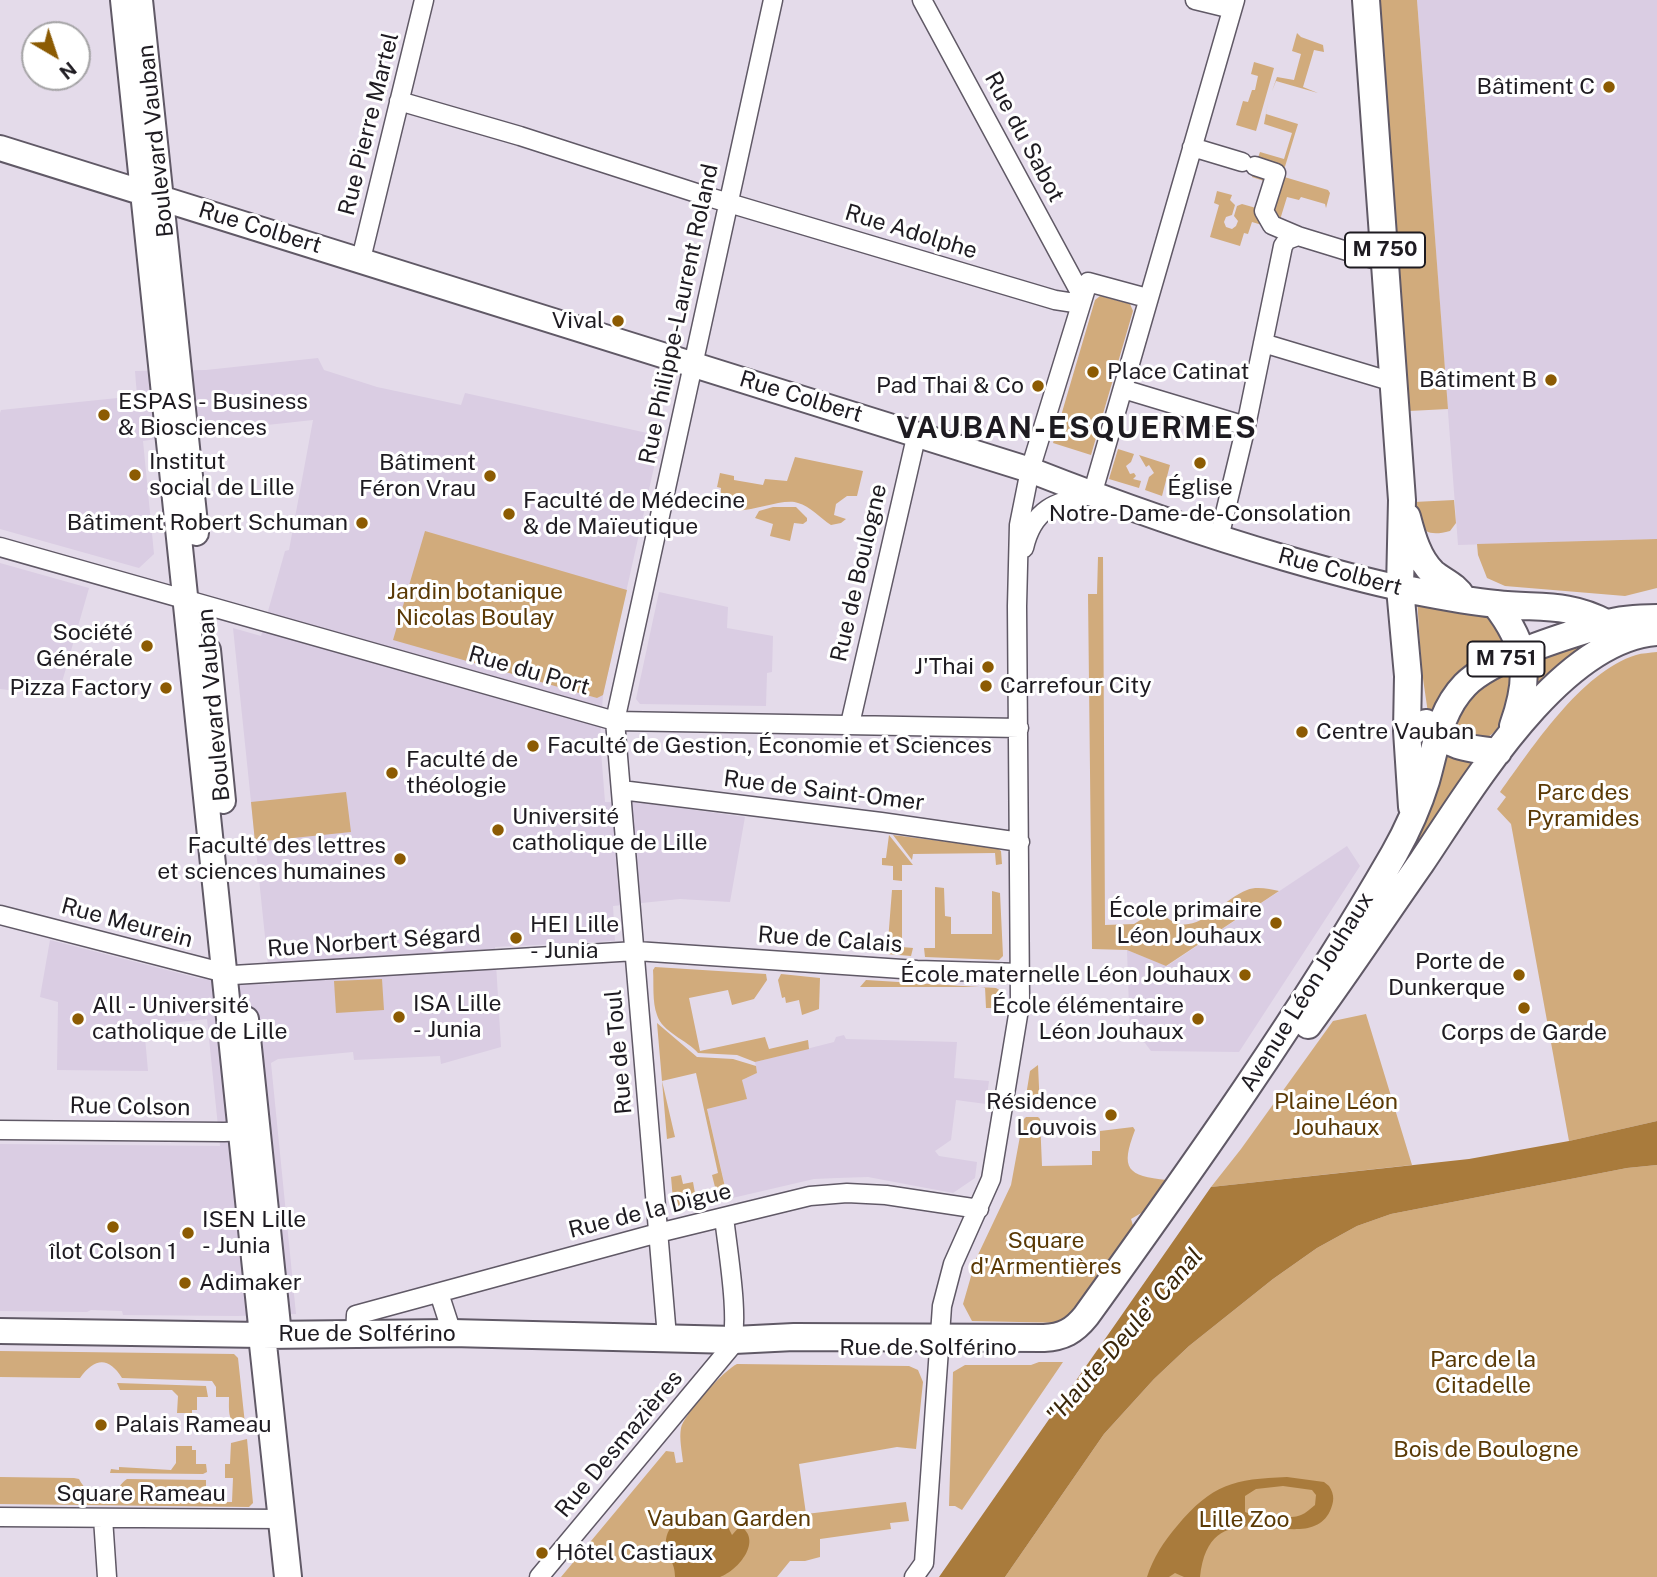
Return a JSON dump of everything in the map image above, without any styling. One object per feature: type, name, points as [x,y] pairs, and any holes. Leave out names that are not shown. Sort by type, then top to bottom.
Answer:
[{"type":"main road","name":"Boulevard Vauban","points":[[123,0],[153,195]]},
{"type":"main road","name":"Boulevard Vauban","points":[[140,0],[153,195],[233,974],[271,1335],[305,1577]]},
{"type":"main road","name":"M 750","points":[[1366,0],[1402,500],[1400,588],[1408,676],[1407,731],[1412,819]]},
{"type":"main road","name":"Rue Colbert","points":[[0,148],[917,433],[1030,470],[1092,495],[1219,538],[1366,581],[1495,604],[1569,608],[1587,613],[1606,623]]},
{"type":"main road","name":"M 750","points":[[1402,500],[1422,558],[1434,573],[1456,587],[1464,599]]},
{"type":"main road","name":"Avenue Léon Jouhaux","points":[[1495,604],[1514,631],[1522,653],[1524,691],[1504,745]]},
{"type":"main road","name":"Avenue Léon Jouhaux","points":[[1075,1337],[1093,1306],[1247,1087],[1383,872],[1412,819],[1426,780],[1437,735],[1453,699],[1472,678],[1497,663],[1522,653],[1606,623],[1657,618]]},
{"type":"main road","name":"Avenue Léon Jouhaux","points":[[1075,1337],[1094,1328],[1504,745],[1552,688],[1575,669],[1619,642],[1644,633],[1657,632]]},
{"type":"main road","points":[[1408,676],[1420,713],[1437,735],[1469,749],[1504,745]]},
{"type":"main road","name":"Rue de Solférino","points":[[0,1331],[271,1335],[452,1333],[667,1337],[734,1340],[775,1347],[939,1343],[1061,1350],[1075,1337]]},
{"type":"main road","name":"Boulevard Vauban","points":[[271,1335],[288,1577]]},
{"type":"street","name":"Rue Pierre Martel","points":[[361,259],[424,0]]},
{"type":"street","name":"Rue Philippe-Laurent Roland","points":[[615,721],[773,0]]},
{"type":"street","name":"Rue du Sabot","points":[[922,0],[1082,301]]},
{"type":"street","points":[[1018,577],[1028,534],[1038,517],[1045,510],[1063,501],[1092,495],[1234,4],[1195,0]]},
{"type":"street","name":"Rue Adolphe","points":[[400,101],[1055,300],[1082,301]]},
{"type":"street","points":[[1192,147],[1276,173],[1264,211],[1272,225],[1298,236],[1386,263]]},
{"type":"street","points":[[1219,538],[1246,426],[1283,246],[1287,240],[1298,236]]},
{"type":"street","points":[[919,1570],[928,1520],[942,1306],[949,1276],[979,1209],[994,1166],[1020,1003],[1019,525],[1030,470],[1088,282],[1147,298]]},
{"type":"street","points":[[1263,343],[1393,382]]},
{"type":"street","points":[[1123,388],[1246,426]]},
{"type":"street","name":"Rue de Boulogne","points":[[850,724],[917,433]]},
{"type":"street","name":"Rue du Port","points":[[0,547],[615,721],[1019,728]]},
{"type":"street","name":"Rue de Toul","points":[[615,721],[667,1337]]},
{"type":"street","name":"Rue de Saint-Omer","points":[[621,790],[1020,842]]},
{"type":"street","name":"Rue Meurein","points":[[0,915],[233,974]]},
{"type":"street","name":"Rue Norbert Ségard","points":[[233,974],[636,951]]},
{"type":"street","name":"Rue de Calais","points":[[636,951],[917,970],[1021,973]]},
{"type":"street","name":"Rue Colson","points":[[0,1130],[250,1131]]},
{"type":"street","name":"Rue de la Digue","points":[[355,1334],[356,1315],[658,1233],[810,1196],[847,1194],[916,1198],[979,1209]]},
{"type":"street","points":[[724,1217],[735,1321],[734,1340]]},
{"type":"street","points":[[439,1293],[452,1333]]},
{"type":"street","name":"Rue Desmazières","points":[[539,1577],[715,1367],[734,1340]]},
{"type":"street","name":"Square Rameau","points":[[0,1517],[282,1519]]},
{"type":"street","points":[[103,1518],[107,1577]]},
{"type":"shaded area","points":[[1417,0],[1657,0],[1657,539],[1458,545]]},
{"type":"shaded area","name":"Université catholique de Lille","points":[[318,358],[324,370],[377,387],[461,405],[465,393],[661,436],[603,695],[600,738],[605,802],[644,803],[745,817],[730,902],[680,899],[613,906],[615,941],[495,947],[501,1047],[441,1064],[440,1056],[354,1060],[353,1052],[278,1059],[271,1063],[296,1314],[123,1315],[122,1311],[0,1311],[0,1144],[220,1146],[207,1019],[144,1026],[148,1071],[57,1070],[58,1002],[40,997],[50,940],[198,978],[270,985],[233,628],[261,636],[285,551],[289,550],[313,420],[143,441],[154,554],[139,568],[0,529],[1,410],[137,396],[135,371],[206,370]]},
{"type":"shaded area","points":[[0,563],[89,588],[58,696],[0,689]]},
{"type":"shaded area","points":[[659,592],[728,607],[727,628],[773,636],[772,672],[767,673],[766,706],[640,704],[636,699]]},
{"type":"shaded area","name":"École primaire Léon Jouhaux","points":[[1347,846],[1360,866],[1239,1052],[1151,1051],[1145,1043],[1130,1036],[1127,950],[1167,966]]},
{"type":"shaded area","points":[[844,1035],[846,1039],[957,1042],[954,1078],[989,1081],[986,1104],[956,1100],[951,1140],[935,1151],[939,1156],[977,1162],[975,1178],[953,1193],[868,1177],[814,1179],[728,1199],[707,1109],[746,1099],[742,1080],[757,1073],[755,1062],[834,1042],[836,1037]]},
{"type":"green space","points":[[1375,0],[1417,0],[1448,409],[1409,411],[1404,405]]},
{"type":"green space","points":[[1297,33],[1323,45],[1324,52],[1314,50],[1303,87],[1318,93],[1276,81],[1272,91],[1277,77],[1294,80],[1301,54],[1292,51]]},
{"type":"green space","points":[[1254,62],[1274,68],[1256,131],[1236,125],[1243,101],[1248,102],[1252,90],[1255,90],[1258,76],[1251,74]]},
{"type":"green space","points":[[1268,103],[1266,114],[1298,124],[1283,173],[1282,166],[1256,163],[1260,152],[1284,159],[1292,133],[1264,124]]},
{"type":"green space","points":[[1254,169],[1266,174],[1260,208],[1279,230],[1252,222],[1248,234],[1244,233],[1240,246],[1210,237],[1219,205],[1214,203],[1217,191],[1232,195],[1230,200],[1235,205],[1232,215],[1226,217],[1226,227],[1232,229],[1236,226],[1238,221],[1234,216],[1237,206],[1242,204],[1256,208],[1264,181],[1252,177]]},
{"type":"green space","points":[[1281,176],[1328,190],[1330,193],[1326,208],[1325,204],[1301,197],[1299,200],[1287,197],[1279,223],[1271,218]]},
{"type":"green space","points":[[1100,296],[1130,304],[1133,311],[1091,455],[1053,443],[1095,300]]},
{"type":"green space","points":[[1118,449],[1134,454],[1126,466],[1130,474],[1134,473],[1136,476],[1133,479],[1141,481],[1139,488],[1109,479]]},
{"type":"green space","points":[[1139,455],[1170,465],[1162,496],[1145,490],[1149,477],[1154,473],[1149,465],[1146,467]]},
{"type":"green space","points":[[795,457],[863,471],[857,496],[847,496],[836,504],[834,515],[846,519],[841,523],[831,525],[811,509],[798,503],[788,502],[737,510],[728,508],[722,501],[721,488],[717,487],[720,473],[734,476],[734,480],[763,485],[765,479],[787,481]]},
{"type":"green space","points":[[1454,500],[1456,523],[1450,531],[1433,533],[1423,528],[1414,502]]},
{"type":"green space","points":[[773,507],[796,507],[807,518],[803,524],[794,523],[790,541],[770,536],[773,524],[755,518],[759,511]]},
{"type":"green space","name":"Jardin botanique Nicolas Boulay","points":[[425,531],[627,590],[603,695],[597,698],[393,640]]},
{"type":"green space","points":[[1657,539],[1657,588],[1625,596],[1505,586],[1487,578],[1478,555],[1477,544]]},
{"type":"green space","points":[[1098,557],[1103,557],[1105,925],[1134,924],[1158,909],[1170,920],[1181,924],[1192,923],[1203,919],[1247,890],[1259,888],[1279,891],[1166,966],[1127,950],[1092,949],[1088,594],[1097,594]]},
{"type":"green space","points":[[1417,596],[1489,615],[1509,644],[1482,656],[1462,670],[1445,688],[1431,713],[1428,713],[1421,665]]},
{"type":"green space","points":[[1617,629],[1532,690],[1533,659]]},
{"type":"green space","name":"Parc des Pyramides","points":[[1657,652],[1657,1121],[1569,1141],[1511,824],[1497,809],[1506,797],[1500,792],[1559,713],[1596,677],[1636,655]]},
{"type":"green space","points":[[1514,665],[1514,682],[1509,702],[1502,721],[1492,734],[1471,742],[1449,726],[1466,696]]},
{"type":"green space","points":[[1446,753],[1476,765],[1403,865]]},
{"type":"green space","points":[[346,792],[351,832],[255,842],[251,802]]},
{"type":"green space","points":[[889,835],[913,865],[902,865],[902,881],[893,880],[893,866],[882,865],[882,858],[886,858]]},
{"type":"green space","points":[[893,835],[997,848],[1001,851],[1002,864],[996,865],[995,853],[913,854],[912,860]]},
{"type":"green space","points":[[935,887],[944,888],[945,916],[951,917],[951,934],[992,934],[992,891],[1000,893],[1003,956],[999,960],[925,957],[924,948],[935,948]]},
{"type":"green space","points":[[892,890],[902,890],[902,947],[913,948],[911,956],[887,954]]},
{"type":"green space","points":[[655,967],[766,974],[767,980],[754,999],[732,1005],[728,990],[689,998],[700,1051],[765,1037],[769,1049],[808,1040],[809,1049],[755,1062],[737,1055],[698,1053],[660,1021],[655,1010]]},
{"type":"green space","points":[[781,974],[820,978],[819,1009],[802,1015],[799,1000],[786,1003],[785,997],[782,998],[778,980]]},
{"type":"green space","points":[[382,979],[384,1010],[336,1013],[334,981]]},
{"type":"green space","points":[[866,980],[980,987],[860,987]]},
{"type":"green space","points":[[985,987],[1001,991],[999,1008],[986,1008]]},
{"type":"green space","name":"Plaine Léon Jouhaux","points":[[1366,1014],[1412,1165],[1211,1187],[1333,1021]]},
{"type":"green space","points":[[657,1023],[697,1057],[733,1059],[756,1066],[757,1073],[742,1080],[747,1099],[707,1109],[725,1187],[717,1189],[722,1200],[704,1204],[703,1198],[717,1195],[712,1175],[718,1173],[696,1073],[662,1081]]},
{"type":"green space","points":[[1038,1065],[1040,1109],[1026,1111],[1024,1108],[1030,1071]]},
{"type":"green space","points":[[662,1081],[675,1137],[667,1139]]},
{"type":"green space","name":"Square d'Armentières","points":[[1026,1117],[1040,1119],[1042,1166],[1092,1165],[1092,1151],[1100,1151],[1100,1131],[1133,1127],[1135,1130],[1128,1154],[1130,1168],[1143,1176],[1167,1180],[1148,1209],[1131,1219],[1135,1232],[1066,1323],[972,1321],[963,1304],[976,1259],[1011,1185],[1023,1120]]},
{"type":"green space","name":"Parc de la Citadelle","points":[[1657,1165],[1657,1577],[1005,1577],[1104,1434],[1154,1379],[1189,1346],[1273,1279],[1317,1248],[1357,1226],[1391,1214],[1627,1168]]},
{"type":"green space","points":[[681,1175],[683,1184],[693,1182],[696,1199],[699,1199],[701,1205],[674,1211],[671,1177]]},
{"type":"green space","points":[[0,1351],[234,1354],[238,1358],[245,1424],[232,1420],[229,1397],[216,1397],[216,1387],[212,1381],[122,1378],[112,1366],[102,1362],[91,1366],[80,1378],[0,1377]]},
{"type":"green space","points":[[1039,1362],[1063,1362],[962,1510],[949,1506],[953,1372],[965,1365],[1031,1365]]},
{"type":"green space","name":"Vauban Garden","points":[[737,1364],[909,1366],[918,1370],[923,1382],[916,1449],[897,1447],[799,1464],[806,1514],[906,1502],[909,1521],[890,1523],[891,1529],[820,1539],[820,1557],[790,1561],[777,1577],[561,1577],[666,1451],[674,1452],[676,1463],[683,1462],[680,1436],[684,1421],[705,1393]]},
{"type":"green space","points":[[117,1383],[206,1386],[208,1397],[197,1397],[197,1410],[192,1410],[192,1413],[177,1413],[178,1396],[172,1390],[120,1390]]},
{"type":"green space","points":[[247,1439],[253,1503],[249,1507],[0,1504],[0,1477],[79,1479],[94,1496],[99,1497],[110,1495],[127,1479],[206,1480],[206,1495],[214,1496],[214,1502],[232,1502],[233,1478],[225,1478],[225,1464],[230,1464],[231,1443]]},
{"type":"green space","points":[[176,1446],[192,1446],[192,1450],[196,1450],[196,1464],[206,1464],[207,1472],[110,1473],[111,1469],[119,1470],[119,1467],[171,1470],[176,1463]]},
{"type":"water","name":"\"Haute-Deule\" Canal","points":[[1657,1121],[1657,1165],[1627,1168],[1391,1214],[1357,1226],[1317,1248],[1273,1279],[1189,1346],[1154,1379],[1104,1434],[1005,1577],[939,1577],[1211,1187],[1469,1159],[1569,1141]]},
{"type":"water","points":[[1287,1477],[1324,1482],[1329,1486],[1333,1502],[1330,1511],[1318,1524],[1301,1529],[1239,1527],[1221,1533],[1207,1549],[1200,1577],[1184,1577],[1175,1573],[1169,1577],[1147,1577],[1168,1538],[1190,1512],[1213,1493],[1238,1482]],"holes":[[[1283,1486],[1312,1490],[1316,1495],[1315,1505],[1301,1515],[1273,1517],[1245,1512],[1245,1496],[1256,1489]]]},
{"type":"water","points":[[698,1513],[710,1516],[715,1530],[721,1524],[724,1528],[728,1527],[732,1535],[740,1526],[747,1532],[749,1546],[741,1561],[720,1577],[675,1577],[667,1550],[668,1533],[680,1519]]},
{"type":"place","name":"Bâtiment C","points":[[1609,87]]},
{"type":"place","name":"Vival","points":[[618,321]]},
{"type":"place","name":"Place Catinat","points":[[1093,372]]},
{"type":"place","name":"Bâtiment B","points":[[1551,380]]},
{"type":"place","name":"Pad Thai & Co","points":[[1038,386]]},
{"type":"place","name":"ESPAS - Business & Biosciences","points":[[104,415]]},
{"type":"place","name":"Église Notre-Dame-de-Consolation","points":[[1200,463]]},
{"type":"place","name":"Institut social de Lille","points":[[135,475]]},
{"type":"place","name":"Bâtiment Féron Vrau","points":[[490,476]]},
{"type":"place","name":"Faculté de Médecine & de Maïeutique","points":[[509,514]]},
{"type":"place","name":"Bâtiment Robert Schuman","points":[[362,523]]},
{"type":"place","name":"Société Générale","points":[[147,646]]},
{"type":"place","name":"J'Thai","points":[[988,667]]},
{"type":"place","name":"Carrefour City","points":[[986,686]]},
{"type":"place","name":"Pizza Factory","points":[[166,688]]},
{"type":"place","name":"Centre Vauban","points":[[1302,732]]},
{"type":"place","name":"Faculté de Gestion, Économie et Sciences","points":[[533,746]]},
{"type":"place","name":"Faculté de théologie","points":[[392,773]]},
{"type":"place","name":"Université catholique de Lille","points":[[498,830]]},
{"type":"place","name":"Faculté des lettres et sciences humaines","points":[[400,859]]},
{"type":"place","name":"École primaire Léon Jouhaux","points":[[1276,923]]},
{"type":"place","name":"HEI Lille - Junia","points":[[516,938]]},
{"type":"place","name":"École maternelle Léon Jouhaux","points":[[1245,975]]},
{"type":"place","name":"Porte de Dunkerque","points":[[1519,975]]},
{"type":"place","name":"Corps de Garde","points":[[1524,1008]]},
{"type":"place","name":"ISA Lille - Junia","points":[[399,1017]]},
{"type":"place","name":"All - Université catholique de Lille","points":[[78,1019]]},
{"type":"place","name":"École élémentaire Léon Jouhaux","points":[[1198,1019]]},
{"type":"place","name":"Résidence Louvois","points":[[1111,1115]]},
{"type":"place","name":"îlot Colson 1","points":[[113,1227]]},
{"type":"place","name":"ISEN Lille - Junia","points":[[188,1233]]},
{"type":"place","name":"Adimaker","points":[[185,1283]]},
{"type":"place","name":"Palais Rameau","points":[[101,1425]]},
{"type":"place","name":"Hôtel Castiaux","points":[[542,1553]]},
{"type":"district","name":"VAUBAN-ESQUERMES","points":[[1077,429]]},
{"type":"park label","name":"Bois de Boulogne","points":[[1486,1450]]},
{"type":"park label","name":"Lille Zoo","points":[[1244,1520]]}]
